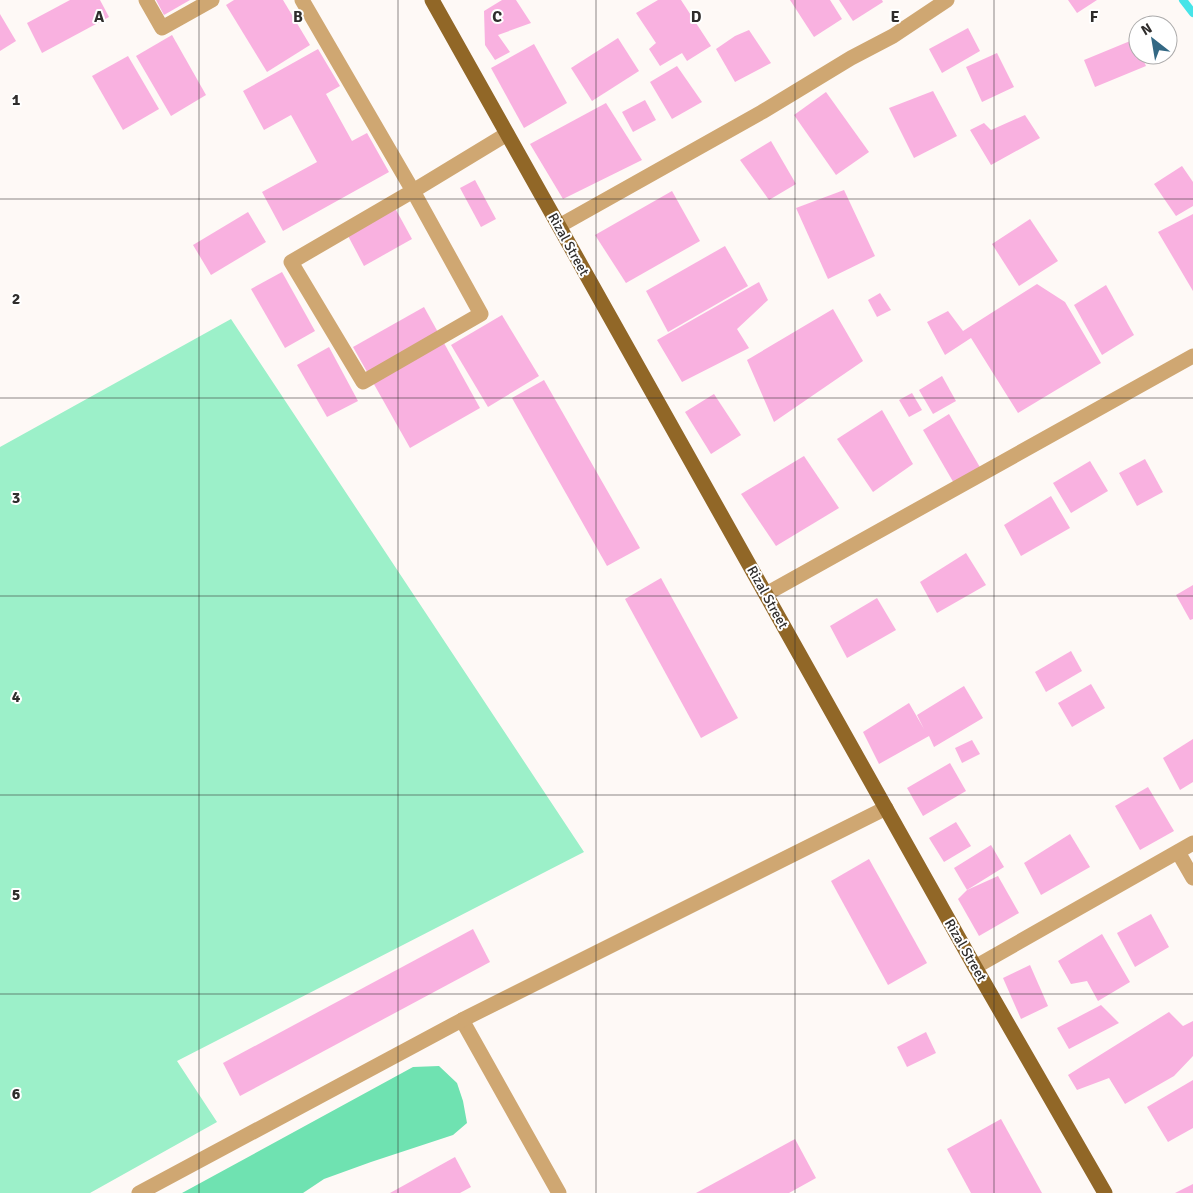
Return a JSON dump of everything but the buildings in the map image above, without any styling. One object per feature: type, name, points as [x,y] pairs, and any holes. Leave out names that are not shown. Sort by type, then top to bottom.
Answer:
[{"type":"main road","name":"Rizal Street","points":[[432,0],[886,808],[1105,1193]]},
{"type":"street","points":[[146,0],[162,28],[212,0]]},
{"type":"street","points":[[302,0],[413,191],[481,314],[363,382],[290,262],[413,191],[507,134]]},
{"type":"street","points":[[559,226],[892,36],[947,0]]},
{"type":"street","points":[[766,594],[1193,356]]},
{"type":"street","points":[[139,1193],[462,1020],[886,808]]},
{"type":"street","points":[[976,967],[1193,843]]},
{"type":"street","points":[[1178,852],[1193,878]]},
{"type":"street","points":[[462,1020],[559,1193]]},
{"type":"green space","points":[[231,319],[584,852],[177,1061],[217,1122],[90,1193],[0,1193],[0,447]]},
{"type":"green space","points":[[439,1066],[457,1083],[463,1101],[467,1123],[453,1135],[324,1179],[303,1193],[182,1193],[413,1067]]},
{"type":"waterway","points":[[1183,0],[1193,13]]}]
